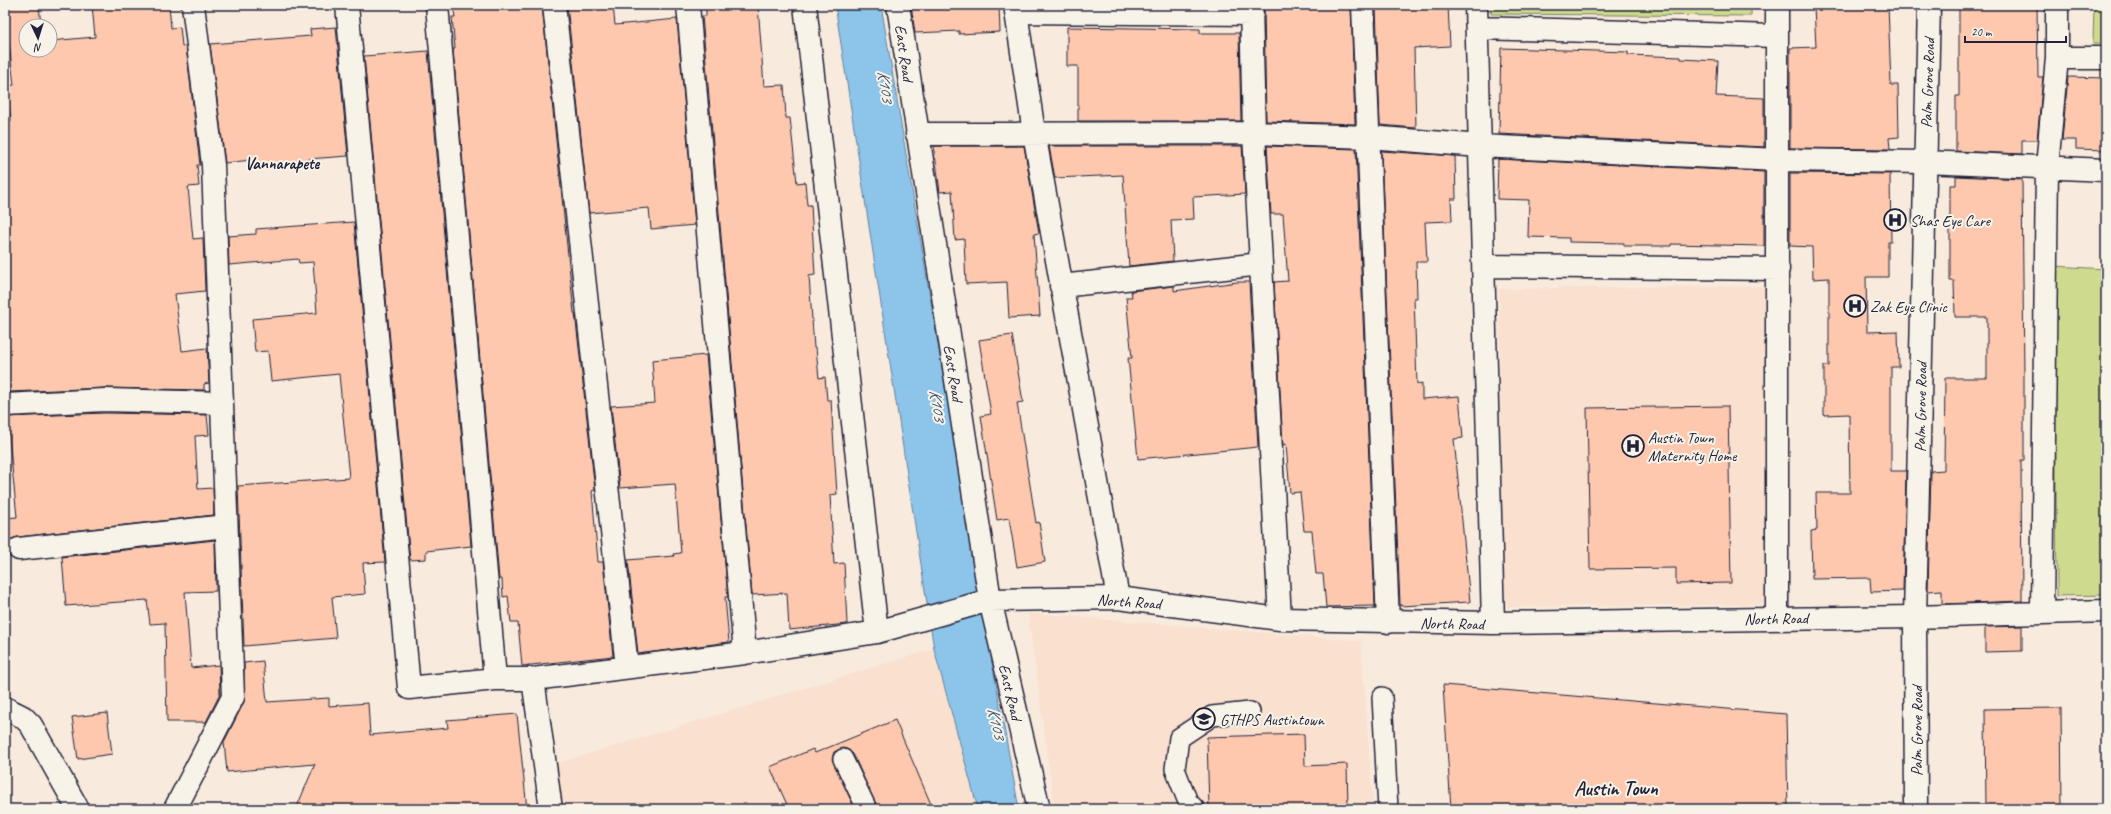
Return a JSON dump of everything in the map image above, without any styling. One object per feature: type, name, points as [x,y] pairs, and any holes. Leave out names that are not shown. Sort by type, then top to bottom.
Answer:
[{"type":"street","points":[[175,809],[233,697],[213,165],[193,5]]},
{"type":"street","name":"North Road","points":[[347,5],[409,688],[495,679],[533,679],[745,653],[876,632],[990,600],[1118,598],[1280,619],[1388,622],[1493,623],[1916,617],[2106,611]]},
{"type":"street","points":[[437,5],[495,679]]},
{"type":"street","points":[[554,5],[628,667]]},
{"type":"street","points":[[688,5],[745,653]]},
{"type":"street","points":[[805,5],[876,632]]},
{"type":"street","name":"East Road","points":[[898,5],[916,134],[990,600],[1039,809]]},
{"type":"street","points":[[1363,5],[1388,622]]},
{"type":"street","points":[[1476,5],[1478,28],[1493,623]]},
{"type":"street","points":[[1777,5],[1777,618]]},
{"type":"street","name":"Palm Grove Road","points":[[1916,809],[1916,617],[1929,5]]},
{"type":"street","points":[[2042,612],[2047,167],[2057,58],[2057,5]]},
{"type":"street","points":[[1118,598],[1034,133],[1016,8],[1252,9],[1254,133],[1280,619]]},
{"type":"street","points":[[1478,28],[1778,36]]},
{"type":"street","points":[[2057,58],[2106,58]]},
{"type":"street","points":[[916,134],[1254,133],[1369,137],[1480,146],[1778,160],[1925,162],[2106,170]]},
{"type":"street","points":[[1061,286],[1261,264]]},
{"type":"street","points":[[1484,266],[1778,269]]},
{"type":"street","points":[[5,405],[105,400],[222,403]]},
{"type":"street","points":[[20,549],[226,526]]},
{"type":"street","points":[[533,679],[551,809]]},
{"type":"street","points":[[5,708],[23,717],[31,725],[78,809]]},
{"type":"lane","points":[[1382,698],[1388,809]]},
{"type":"lane","points":[[1195,809],[1188,802],[1175,769],[1179,738],[1212,716],[1250,712]]},
{"type":"lane","points":[[843,759],[867,809]]},
{"type":"shaded area","name":"Austin Town Maternity Home","points":[[1764,286],[1768,604],[1503,607],[1499,289]]},
{"type":"shaded area","name":"GTHPS Austintown","points":[[1028,613],[1361,641],[1373,809],[1055,809]]},
{"type":"shaded area","points":[[934,649],[978,809],[557,809],[549,766]]},
{"type":"green space","points":[[1491,5],[1751,5],[1751,16],[1491,14]]},
{"type":"green space","points":[[2094,5],[2106,5],[2106,44],[2093,44]]},
{"type":"green space","points":[[2054,266],[2106,269],[2106,595],[2057,596]]},
{"type":"water","name":"K103","points":[[835,5],[881,5],[985,624],[1019,809],[978,809],[934,649]]},
{"type":"building","points":[[5,5],[39,5],[40,18],[18,18],[18,58],[58,58],[58,40],[95,37],[92,5],[169,5],[171,28],[180,27],[182,46],[186,46],[200,165],[197,165],[199,186],[188,187],[193,239],[203,238],[205,291],[175,294],[182,351],[207,348],[209,383],[204,384],[204,390],[105,388],[8,392],[5,367],[5,122],[11,121],[7,86],[14,85],[8,35],[5,36]]},
{"type":"building","points":[[453,5],[494,5],[494,9],[542,5],[574,313],[595,490],[592,491],[598,562],[603,562],[613,656],[522,666],[518,623],[511,623],[508,596],[503,597],[502,579],[499,579],[453,49],[455,49],[452,17],[455,17]]},
{"type":"building","points":[[567,5],[613,5],[615,25],[677,19],[695,225],[651,229],[649,208],[589,213]]},
{"type":"building","points":[[706,5],[758,5],[764,86],[784,85],[786,118],[790,118],[797,183],[805,182],[807,205],[811,205],[815,275],[809,276],[814,348],[816,348],[819,378],[825,377],[827,400],[831,400],[837,494],[830,495],[834,564],[844,563],[847,624],[789,630],[787,593],[752,595],[702,16],[706,16]]},
{"type":"building","points":[[911,5],[999,5],[1000,32],[959,34],[959,31],[915,33]]},
{"type":"building","points":[[1264,5],[1351,5],[1355,124],[1266,121]]},
{"type":"building","points":[[1376,5],[1448,5],[1450,46],[1414,48],[1416,128],[1380,125]]},
{"type":"building","points":[[1888,5],[1891,85],[1898,85],[1899,137],[1889,138],[1890,149],[1790,148],[1790,48],[1816,47],[1814,7]]},
{"type":"building","points":[[1959,5],[2037,5],[2038,77],[2043,77],[2037,140],[2022,140],[2022,154],[1956,151],[1956,96],[1959,96]]},
{"type":"building","points":[[336,27],[348,156],[308,159],[308,163],[251,168],[251,160],[225,163],[210,44],[311,36],[310,29]]},
{"type":"building","points":[[1067,27],[1200,29],[1200,33],[1239,33],[1241,121],[1078,121],[1078,66],[1067,66]]},
{"type":"building","points":[[1501,48],[1628,52],[1628,55],[1681,57],[1681,59],[1718,61],[1716,96],[1764,98],[1764,147],[1499,134]]},
{"type":"building","points":[[428,51],[471,546],[426,551],[426,559],[410,560],[364,56]]},
{"type":"building","points":[[2068,77],[2106,78],[2106,150],[2076,149],[2076,140],[2062,140]]},
{"type":"building","points":[[934,146],[1024,146],[1039,233],[1034,234],[1040,316],[1009,318],[1007,282],[966,284],[964,239],[955,240],[952,191],[940,192]]},
{"type":"building","points":[[1049,146],[1242,146],[1245,194],[1193,197],[1194,219],[1171,220],[1173,261],[1129,266],[1123,175],[1055,178]]},
{"type":"building","points":[[1267,146],[1356,149],[1375,606],[1326,607],[1323,574],[1316,574],[1312,531],[1304,531],[1300,492],[1290,493],[1286,444],[1283,445],[1274,282],[1288,281],[1283,214],[1271,214]]},
{"type":"building","points":[[1381,151],[1455,156],[1456,199],[1451,199],[1452,221],[1425,222],[1427,262],[1416,262],[1417,298],[1414,298],[1417,384],[1422,383],[1422,399],[1459,396],[1463,438],[1454,439],[1470,602],[1401,606],[1400,604]]},
{"type":"building","points":[[1498,159],[1764,172],[1764,246],[1671,244],[1671,246],[1624,246],[1624,243],[1569,242],[1569,238],[1528,237],[1529,200],[1497,199]]},
{"type":"building","points":[[1790,173],[1890,174],[1891,242],[1888,242],[1888,277],[1866,277],[1867,332],[1898,331],[1899,367],[1891,367],[1891,471],[1906,471],[1903,591],[1871,592],[1870,578],[1812,579],[1811,531],[1817,530],[1816,493],[1850,493],[1849,414],[1824,415],[1824,366],[1829,366],[1829,278],[1813,279],[1812,247],[1790,246]]},
{"type":"building","points":[[1956,176],[2022,179],[2024,460],[2021,460],[2022,601],[1942,604],[1942,590],[1928,591],[1931,471],[1944,470],[1945,378],[1987,378],[1987,317],[1955,317],[1954,281],[1950,281],[1950,185],[1956,185]]},
{"type":"building","points":[[354,222],[385,562],[363,563],[365,594],[332,597],[336,638],[244,646],[238,486],[349,478],[339,374],[271,381],[268,351],[255,352],[252,319],[317,313],[313,262],[299,263],[298,259],[229,265],[228,236],[256,234],[256,229]]},
{"type":"building","points":[[1237,282],[1249,282],[1258,447],[1138,459],[1128,358],[1132,358],[1126,297],[1132,297],[1131,291],[1174,286],[1174,291]]},
{"type":"building","points":[[1012,335],[1023,402],[1017,403],[1036,523],[1039,522],[1045,562],[1017,567],[1009,518],[997,520],[981,416],[991,414],[979,340]]},
{"type":"building","points":[[706,355],[728,597],[725,597],[729,642],[638,654],[628,560],[674,556],[673,554],[681,553],[675,484],[620,488],[611,406],[655,403],[652,360]]},
{"type":"building","points":[[1728,406],[1731,583],[1676,584],[1676,568],[1590,569],[1587,408]]},
{"type":"building","points":[[105,413],[207,415],[209,435],[195,436],[198,489],[213,488],[214,515],[18,537],[11,539],[7,544],[7,552],[5,552],[5,518],[17,517],[7,417]]},
{"type":"building","points":[[215,540],[216,591],[185,592],[191,668],[219,665],[220,694],[206,722],[167,722],[165,623],[150,624],[147,600],[66,606],[62,557]]},
{"type":"building","points":[[2022,626],[2022,651],[1985,652],[1985,627]]},
{"type":"building","points":[[263,661],[267,702],[329,698],[329,706],[368,703],[370,735],[448,728],[447,720],[517,714],[527,809],[296,809],[315,764],[227,772],[224,742],[244,702],[244,663]]},
{"type":"building","points":[[1443,685],[1786,714],[1788,809],[1451,809]]},
{"type":"building","points":[[2061,708],[2062,809],[1986,809],[1985,709]]},
{"type":"building","points":[[107,713],[112,754],[78,759],[72,717]]},
{"type":"building","points":[[895,720],[933,809],[878,809],[853,754],[849,750],[843,748],[834,752],[832,759],[855,809],[789,809],[770,767],[813,749],[815,753]]},
{"type":"building","points":[[1304,734],[1305,766],[1347,764],[1348,807],[1306,809],[1209,809],[1207,737]]},
{"type":"place","name":"Shas Eye Care","points":[[1895,220]]},
{"type":"place","name":"Zak Eye Clinic","points":[[1855,306]]},
{"type":"place","name":"Austin Town Maternity Home","points":[[1633,446]]},
{"type":"place","name":"GTHPS Austintown","points":[[1204,719]]},
{"type":"district","name":"Vannarapete","points":[[282,163]]},
{"type":"district","name":"Austin Town","points":[[1616,788]]}]
